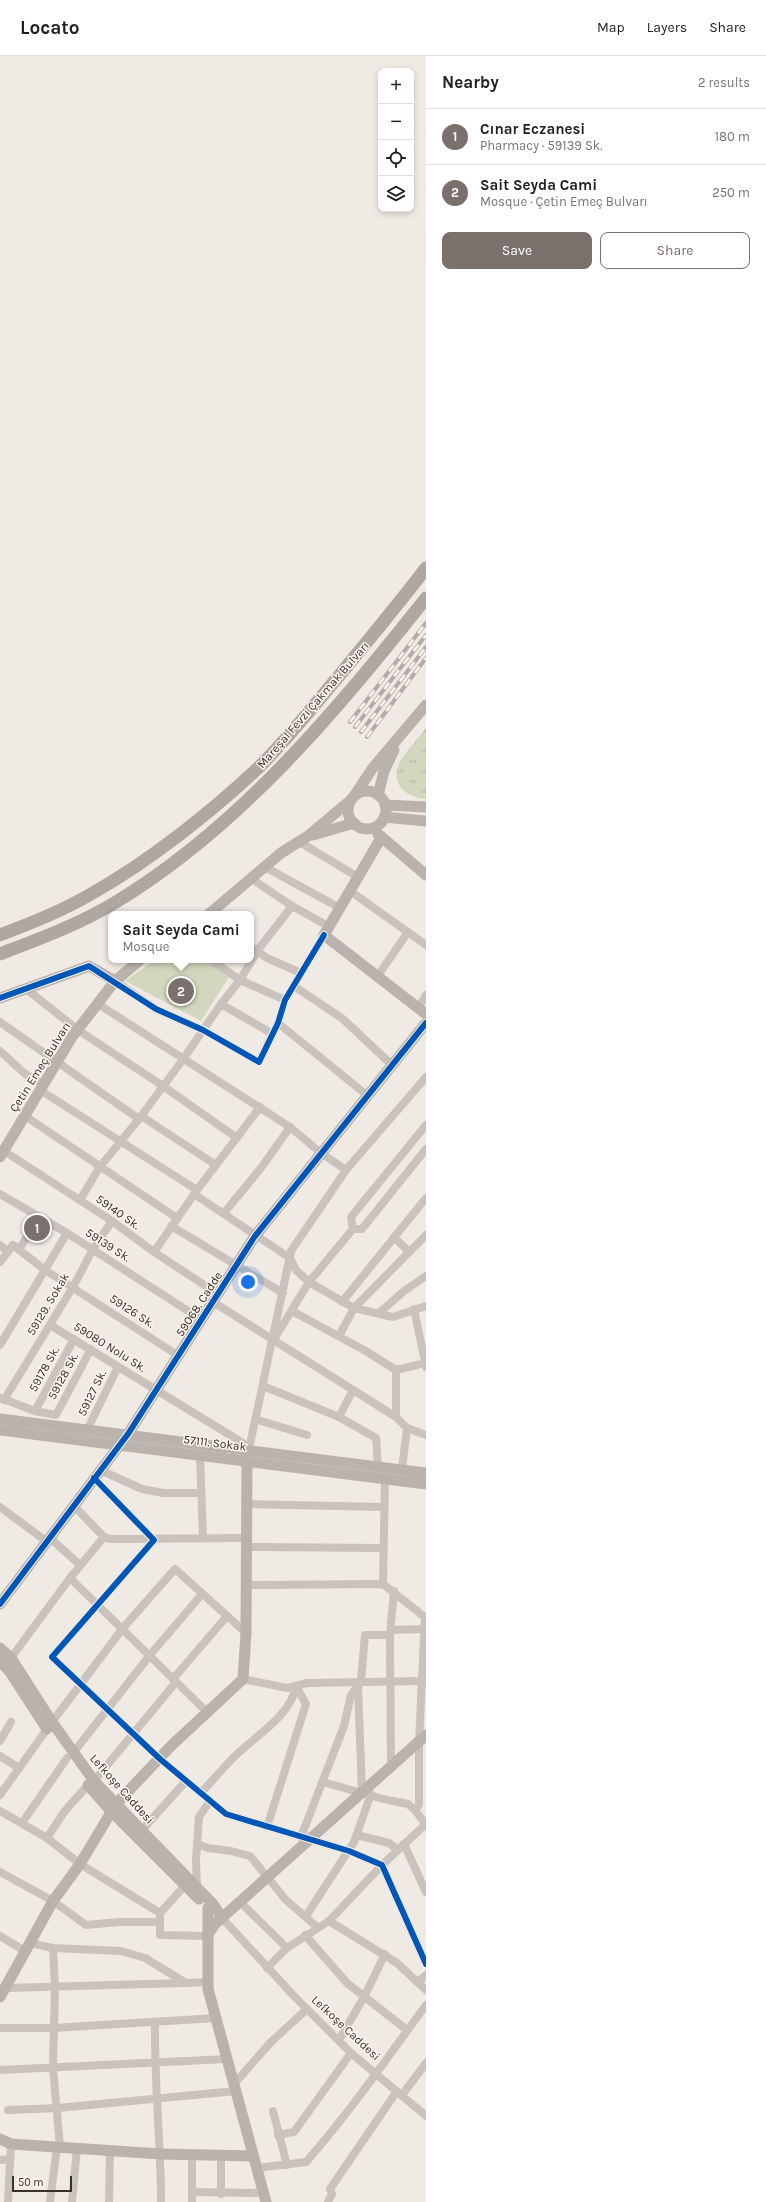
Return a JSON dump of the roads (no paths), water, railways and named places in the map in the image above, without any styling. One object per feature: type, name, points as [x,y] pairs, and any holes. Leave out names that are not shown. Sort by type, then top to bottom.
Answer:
[{"type":"main road","name":"Mareşal Fevzi Çakmak Bulvarı","points":[[0,935],[41,918],[97,890],[143,861],[207,812],[246,778],[299,724],[375,633],[426,568]]},
{"type":"main road","name":"Mareşal Fevzi Çakmak Bulvarı","points":[[0,954],[48,935],[115,902],[172,865],[251,798],[315,730],[426,598]]},
{"type":"main road","points":[[354,824],[348,812],[353,798],[372,769],[426,705]]},
{"type":"main road","points":[[378,795],[384,771],[398,740]]},
{"type":"main road","points":[[216,911],[265,867],[353,798],[366,791],[378,795],[385,805],[384,817],[375,827],[364,828],[354,824],[303,838]]},
{"type":"main road","points":[[385,805],[426,807]]},
{"type":"main road","points":[[384,817],[426,821]]},
{"type":"main road","points":[[375,827],[382,838],[426,875]]},
{"type":"main road","points":[[382,838],[327,931],[377,977],[422,1011]]},
{"type":"main road","name":"Çetin Emeç Bulvarı","points":[[2,1150],[25,1116],[78,1030],[115,982],[137,963]]},
{"type":"main road","points":[[0,998],[89,966],[115,982]]},
{"type":"main road","name":"59068. Cadde","points":[[0,1604],[73,1505],[128,1434],[255,1236],[393,1066],[426,1022]]},
{"type":"main road","points":[[0,1419],[249,1449],[426,1473]]},
{"type":"main road","name":"57111. Sokak","points":[[0,1430],[426,1484]]},
{"type":"main road","points":[[3,1992],[53,1901],[80,1864],[114,1808],[160,1759],[243,1679],[246,1633],[246,1460]]},
{"type":"main road","name":"Lefkoşe Caddesi","points":[[0,1648],[6,1660],[49,1725],[91,1783],[114,1808],[213,1904],[222,1918]]},
{"type":"main road","points":[[207,1936],[215,1924],[241,1903],[305,1839],[367,1793],[422,1739]]},
{"type":"main road","name":"Lefkoşe Caddesi","points":[[114,1808],[142,1830],[191,1884],[208,1908],[222,1918]]},
{"type":"main road","points":[[208,1908],[207,1982],[265,2198]]},
{"type":"main road","points":[[0,2139],[11,2144],[161,2154],[253,2156]]},
{"type":"street","points":[[303,838],[358,877]]},
{"type":"street","points":[[265,867],[340,908]]},
{"type":"street","points":[[115,982],[156,1009],[203,1030],[259,1062],[278,1023],[285,1000],[327,931],[252,879]]},
{"type":"street","points":[[350,891],[426,945]]},
{"type":"street","points":[[292,906],[254,948],[268,958],[301,973]]},
{"type":"street","points":[[377,977],[408,932]]},
{"type":"street","points":[[215,963],[240,980],[285,1000]]},
{"type":"street","points":[[80,1200],[99,1168],[140,1118],[221,1004],[240,980],[247,963]]},
{"type":"street","points":[[294,986],[343,1019],[393,1066]]},
{"type":"street","points":[[25,988],[78,1030],[163,1086],[237,1138]]},
{"type":"street","points":[[422,1011],[426,995]]},
{"type":"street","points":[[98,1004],[290,1127],[321,1153],[346,1170]]},
{"type":"street","points":[[221,1004],[273,1034]]},
{"type":"street","points":[[0,1022],[140,1118],[216,1165]]},
{"type":"street","points":[[278,1023],[368,1096]]},
{"type":"street","points":[[2,1056],[41,1088],[196,1192],[255,1236],[290,1258],[296,1270],[309,1282],[342,1302],[354,1308],[393,1317],[426,1306]]},
{"type":"street","points":[[249,1449],[273,1342],[291,1251],[346,1170],[426,1077]]},
{"type":"street","points":[[154,1252],[176,1218],[260,1107]]},
{"type":"street","points":[[25,1116],[99,1168],[176,1218]]},
{"type":"street","points":[[273,1342],[309,1282],[353,1229],[351,1217],[426,1125]]},
{"type":"street","points":[[224,1213],[261,1168],[290,1127]]},
{"type":"street","points":[[353,1229],[362,1229],[426,1149]]},
{"type":"street","name":"59140 Sk.","points":[[2,1150],[112,1221],[273,1342],[396,1416],[407,1428]]},
{"type":"street","name":"59139 Sk.","points":[[0,1194],[93,1249],[202,1320]]},
{"type":"street","points":[[342,1302],[426,1198]]},
{"type":"street","points":[[0,1262],[13,1245],[20,1248],[39,1217]]},
{"type":"street","name":"59129. Sokak","points":[[2,1399],[50,1325],[93,1249],[112,1221]]},
{"type":"street","points":[[171,1226],[236,1266],[283,1292]]},
{"type":"street","points":[[0,1345],[67,1233]]},
{"type":"street","points":[[339,1336],[354,1308],[426,1235]]},
{"type":"street","points":[[394,1238],[409,1252]]},
{"type":"street","points":[[0,1246],[7,1251]]},
{"type":"street","name":"59126 Sk.","points":[[20,1248],[45,1270],[179,1356]]},
{"type":"street","points":[[379,1313],[404,1291],[426,1276]]},
{"type":"street","points":[[292,1311],[339,1336],[396,1370],[426,1364],[414,1309]]},
{"type":"street","name":"59080 Nolu Sk.","points":[[50,1325],[243,1443],[249,1449]]},
{"type":"street","name":"59178 Sk.","points":[[35,1411],[74,1339]]},
{"type":"street","name":"59128 Sk.","points":[[35,1411],[56,1415],[91,1349]]},
{"type":"street","name":"59127 Sk.","points":[[87,1430],[118,1367]]},
{"type":"street","points":[[396,1370],[396,1416]]},
{"type":"street","points":[[262,1386],[339,1417],[376,1438],[378,1466]]},
{"type":"street","points":[[339,1417],[354,1390]]},
{"type":"street","points":[[2,1399],[35,1411]]},
{"type":"street","points":[[255,1419],[307,1435]]},
{"type":"street","points":[[402,1470],[407,1428],[426,1435]]},
{"type":"street","points":[[200,1455],[203,1538]]},
{"type":"street","points":[[97,1474],[142,1489],[163,1492],[201,1493]]},
{"type":"street","points":[[97,1474],[154,1540]]},
{"type":"street","points":[[383,1584],[382,1548],[385,1479]]},
{"type":"street","points":[[246,1504],[384,1507]]},
{"type":"street","points":[[73,1505],[104,1537],[117,1540],[203,1538],[246,1542],[382,1548]]},
{"type":"street","points":[[0,1507],[48,1539],[80,1565]]},
{"type":"street","points":[[6,1660],[80,1565],[104,1537]]},
{"type":"street","points":[[154,1540],[99,1605],[52,1656],[160,1759],[226,1814],[349,1851],[382,1865],[426,1964]]},
{"type":"street","points":[[0,1795],[49,1725],[123,1628],[176,1569],[246,1633]]},
{"type":"street","points":[[70,1578],[123,1628],[208,1713]]},
{"type":"street","points":[[245,1585],[383,1584],[426,1617],[424,1629],[422,1681],[422,1739],[419,1805],[415,1810]]},
{"type":"street","points":[[391,1768],[391,1632],[394,1591]]},
{"type":"street","points":[[22,1823],[70,1755],[150,1655],[202,1594]]},
{"type":"street","points":[[46,1838],[64,1812],[133,1734],[227,1616]]},
{"type":"street","points":[[306,1916],[349,1851],[357,1834],[367,1793],[360,1684],[365,1635],[424,1629]]},
{"type":"street","points":[[243,1679],[287,1688],[307,1683],[360,1684],[391,1681],[422,1681]]},
{"type":"street","points":[[305,1839],[322,1782],[344,1726],[351,1695],[360,1684]]},
{"type":"street","points":[[201,1793],[234,1757],[283,1712],[294,1696],[296,1686]]},
{"type":"street","points":[[267,1827],[306,1704],[296,1686]]},
{"type":"street","points":[[0,1741],[11,1722]]},
{"type":"street","points":[[0,1756],[19,1768]]},
{"type":"street","points":[[142,1830],[186,1781]]},
{"type":"street","points":[[267,1968],[287,1948],[317,1927],[329,1921],[382,1865],[426,1824],[408,1804],[383,1799],[367,1793],[322,1782]]},
{"type":"street","points":[[207,1936],[160,1935],[160,1913],[191,1884],[197,1844],[199,1817],[210,1801]]},
{"type":"street","points":[[0,1811],[46,1838],[80,1864],[160,1913]]},
{"type":"street","points":[[357,1834],[401,1847],[426,1892]]},
{"type":"street","points":[[197,1844],[208,1848],[231,1850],[250,1856],[266,1878],[298,1912],[306,1916],[317,1927]]},
{"type":"street","points":[[0,1872],[53,1901],[86,1925],[119,1922],[160,1922]]},
{"type":"street","points":[[241,1903],[287,1948]]},
{"type":"street","name":"Lefkoşe Caddesi","points":[[222,1918],[267,1968],[351,2053],[426,2116]]},
{"type":"street","points":[[329,1921],[397,1962],[426,1990]]},
{"type":"street","points":[[305,1935],[347,1983],[364,1998],[407,2030]]},
{"type":"street","points":[[0,1936],[27,1947],[121,1951],[146,1958],[186,1983]]},
{"type":"street","points":[[50,2202],[59,2147],[58,2108],[53,2068],[55,1987],[53,1948]]},
{"type":"street","points":[[339,2040],[364,1998],[385,1954]]},
{"type":"street","points":[[418,1982],[426,1975]]},
{"type":"street","points":[[3,1992],[55,1987],[207,1982]]},
{"type":"street","points":[[257,2168],[306,2162],[340,2124],[358,2095],[426,2005]]},
{"type":"street","points":[[8,2110],[58,2108],[158,2098],[235,2088],[271,2042],[307,2009]]},
{"type":"street","points":[[0,2028],[54,2028],[216,2018]]},
{"type":"street","points":[[155,2022],[154,2062],[158,2098],[161,2154],[161,2202]]},
{"type":"street","points":[[278,2135],[294,2132],[351,2053]]},
{"type":"street","points":[[0,2070],[227,2059]]},
{"type":"street","points":[[328,2202],[332,2194],[330,2189],[399,2093],[426,2063]]},
{"type":"street","points":[[273,2111],[287,2165]]},
{"type":"street","points":[[8,2202],[11,2144]]},
{"type":"street","points":[[72,2202],[77,2148]]},
{"type":"street","points":[[108,2202],[110,2150]]},
{"type":"street","points":[[192,2154],[192,2202]]},
{"type":"street","points":[[221,2156],[222,2194]]},
{"type":"street","points":[[0,2160],[10,2159]]},
{"type":"street","points":[[192,2192],[265,2198]]},
{"type":"railway","points":[[350,722],[426,623]]},
{"type":"railway","points":[[355,727],[426,635]]},
{"type":"railway","points":[[361,732],[426,647]]},
{"type":"railway","points":[[367,737],[426,658]]},
{"type":"place","name":"Sait Seyda Cami","points":[[181,991]]},
{"type":"place","name":"Cınar Eczanesi","points":[[37,1228]]}]
